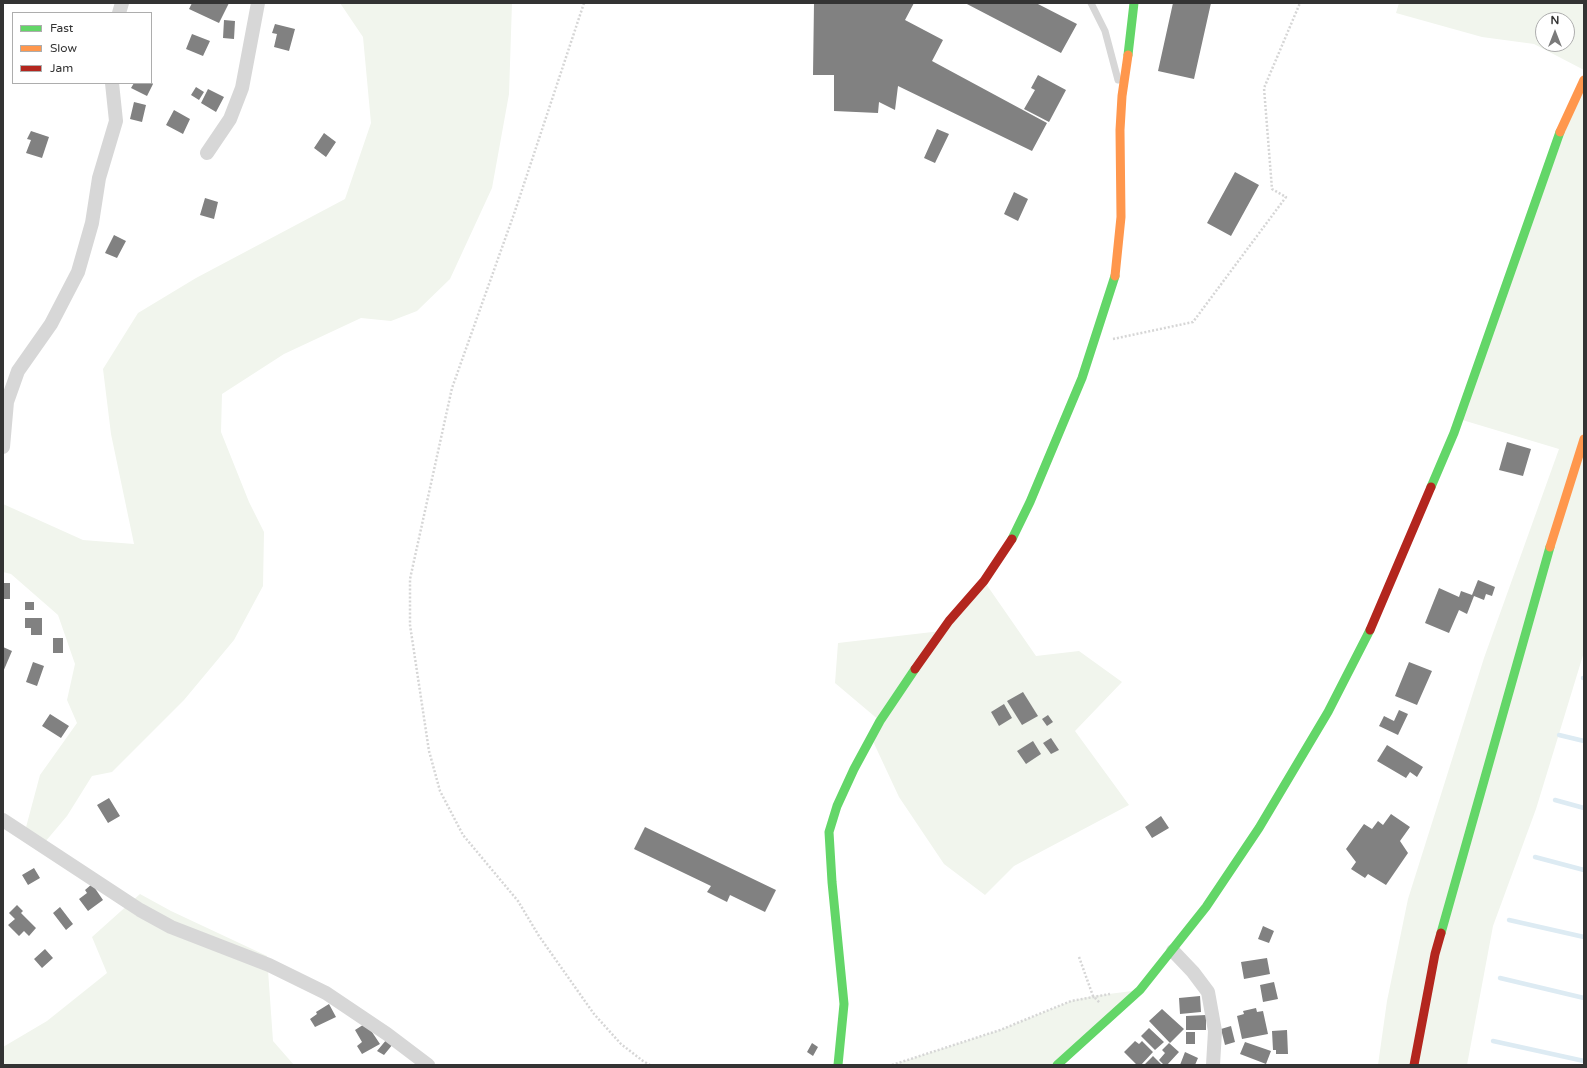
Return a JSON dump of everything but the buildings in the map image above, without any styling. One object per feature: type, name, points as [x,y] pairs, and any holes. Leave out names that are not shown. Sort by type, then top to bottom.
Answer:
[{"type":"main road","points":[[838,1065],[844,1004],[829,846],[829,832],[832,820],[854,769],[880,721],[921,659],[949,621],[984,582],[1012,540],[1030,502],[1082,378],[1114,281],[1118,255],[1121,217],[1120,130],[1122,96],[1134,3]]},
{"type":"main road","points":[[1058,1065],[1140,990],[1173,951],[1206,907],[1259,828],[1328,712],[1372,625],[1454,433],[1562,126],[1584,80]]},
{"type":"main road","points":[[1414,1065],[1435,954],[1552,539],[1584,439]]},
{"type":"street","points":[[207,153],[230,119],[242,88],[258,3]]},
{"type":"street","points":[[3,447],[7,402],[18,371],[52,324],[78,272],[92,223],[99,178],[116,121],[112,84]]},
{"type":"street","points":[[3,820],[140,910],[171,927],[269,966],[326,993],[387,1034],[428,1065]]},
{"type":"street","points":[[1173,951],[1193,972],[1208,992],[1215,1031],[1213,1065]]},
{"type":"lane","points":[[1091,3],[1105,30],[1122,96]]},
{"type":"path","points":[[584,3],[515,211],[452,388],[410,579],[410,625],[429,751],[440,791],[460,828],[464,835],[518,901],[539,936],[594,1014],[621,1044],[642,1061],[650,1065]]},
{"type":"path","points":[[1092,344],[1193,322],[1286,197],[1272,189],[1264,88],[1300,3]]},
{"type":"path","points":[[1079,957],[1094,996],[1110,1016]]},
{"type":"path","points":[[892,1065],[1000,1030],[1071,1001],[1117,993]]},
{"type":"shaded area","points":[[340,3],[512,3],[509,94],[492,188],[450,279],[417,311],[391,321],[361,318],[284,354],[222,394],[221,432],[249,502],[264,532],[263,586],[234,640],[184,700],[112,772],[92,776],[67,816],[45,842],[25,831],[40,775],[77,723],[67,700],[75,664],[58,615],[11,574],[3,572],[3,504],[83,540],[134,544],[111,434],[103,369],[138,313],[196,278],[345,199],[371,123],[363,37]]},
{"type":"shaded area","points":[[1399,3],[1584,3],[1584,70],[1549,52],[1575,52],[1575,12],[1535,12],[1535,45],[1482,37],[1396,13]]},
{"type":"shaded area","points":[[1584,80],[1584,652],[1536,809],[1493,926],[1467,1065],[1378,1065],[1387,1001],[1408,899],[1484,658],[1559,449],[1459,419]]},
{"type":"shaded area","points":[[984,581],[1036,656],[1079,651],[1122,682],[1075,731],[1129,805],[1014,866],[985,895],[944,864],[899,797],[871,737],[880,721],[835,683],[838,643],[941,631]]},
{"type":"shaded area","points":[[140,894],[171,911],[267,956],[273,1041],[294,1065],[3,1065],[3,1047],[47,1021],[107,973],[92,937]]},
{"type":"shaded area","points":[[1140,990],[1057,1065],[892,1065],[1000,1030],[1071,1001],[1093,996]]},
{"type":"waterway","points":[[1559,735],[1584,741]]},
{"type":"waterway","points":[[1555,800],[1584,808]]},
{"type":"waterway","points":[[1535,857],[1584,870]]},
{"type":"waterway","points":[[1509,920],[1584,937]]},
{"type":"waterway","points":[[1500,978],[1584,998]]},
{"type":"waterway","points":[[1493,1041],[1584,1061]]},
{"type":"traffic: fast","points":[[1128,55],[1134,3]]},
{"type":"traffic: fast","points":[[1431,487],[1454,433],[1560,132]]},
{"type":"traffic: fast","points":[[1012,539],[1030,502],[1082,378],[1115,276]]},
{"type":"traffic: fast","points":[[1441,933],[1550,547]]},
{"type":"traffic: fast","points":[[1057,1065],[1140,990],[1206,907],[1259,828],[1328,712],[1370,630]]},
{"type":"traffic: fast","points":[[838,1065],[844,1004],[832,882],[829,832],[837,806],[854,769],[880,721],[915,669]]},
{"type":"traffic: slow","points":[[1115,276],[1121,217],[1120,130],[1122,96],[1128,55]]},
{"type":"traffic: slow","points":[[1560,132],[1584,80]]},
{"type":"traffic: slow","points":[[1550,547],[1584,439]]},
{"type":"traffic: jam","points":[[1370,630],[1431,487]]},
{"type":"traffic: jam","points":[[915,669],[949,621],[984,581],[1012,539]]},
{"type":"traffic: jam","points":[[1414,1065],[1435,954],[1441,933]]}]
